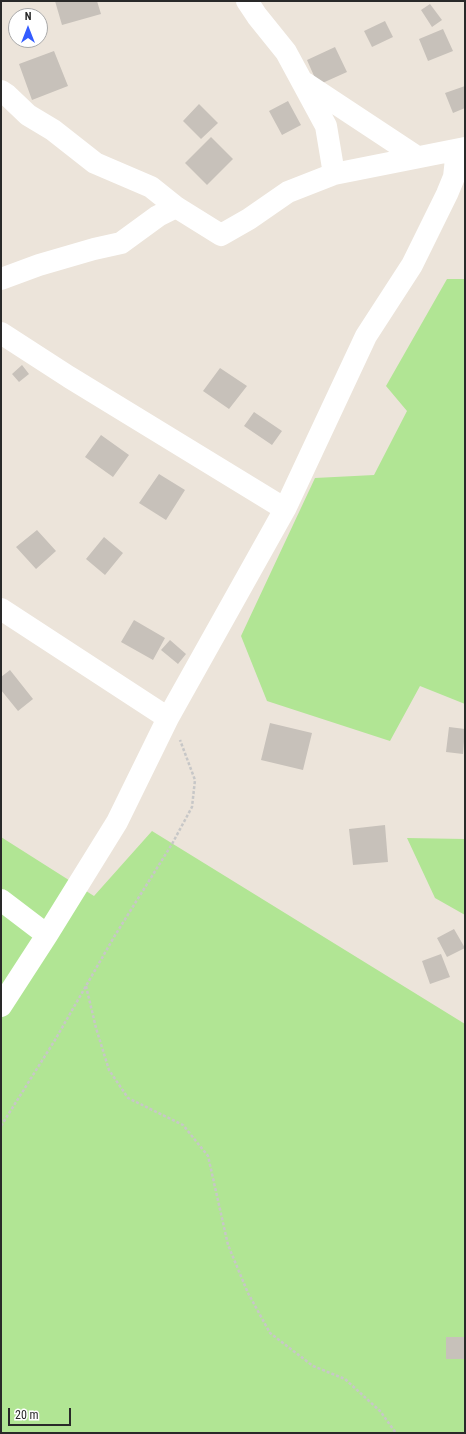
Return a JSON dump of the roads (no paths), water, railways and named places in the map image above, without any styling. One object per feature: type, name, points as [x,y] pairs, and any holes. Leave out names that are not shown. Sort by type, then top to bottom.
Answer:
[{"type":"street","points":[[247,1],[286,52],[326,126],[334,174]]},
{"type":"street","points":[[303,82],[417,157]]},
{"type":"street","points":[[1,91],[28,115],[53,130],[95,163],[151,187],[176,207],[221,235],[249,219],[288,192],[334,174],[461,149],[454,177],[447,194],[412,265],[366,336],[285,509],[168,718],[116,822],[47,935],[1,1006]]},
{"type":"street","points":[[1,279],[39,265],[94,249],[121,243],[158,216],[176,207]]},
{"type":"street","points":[[1,333],[69,377],[285,509]]},
{"type":"street","points":[[1,609],[168,718]]},
{"type":"street","points":[[1,900],[47,935]]}]
